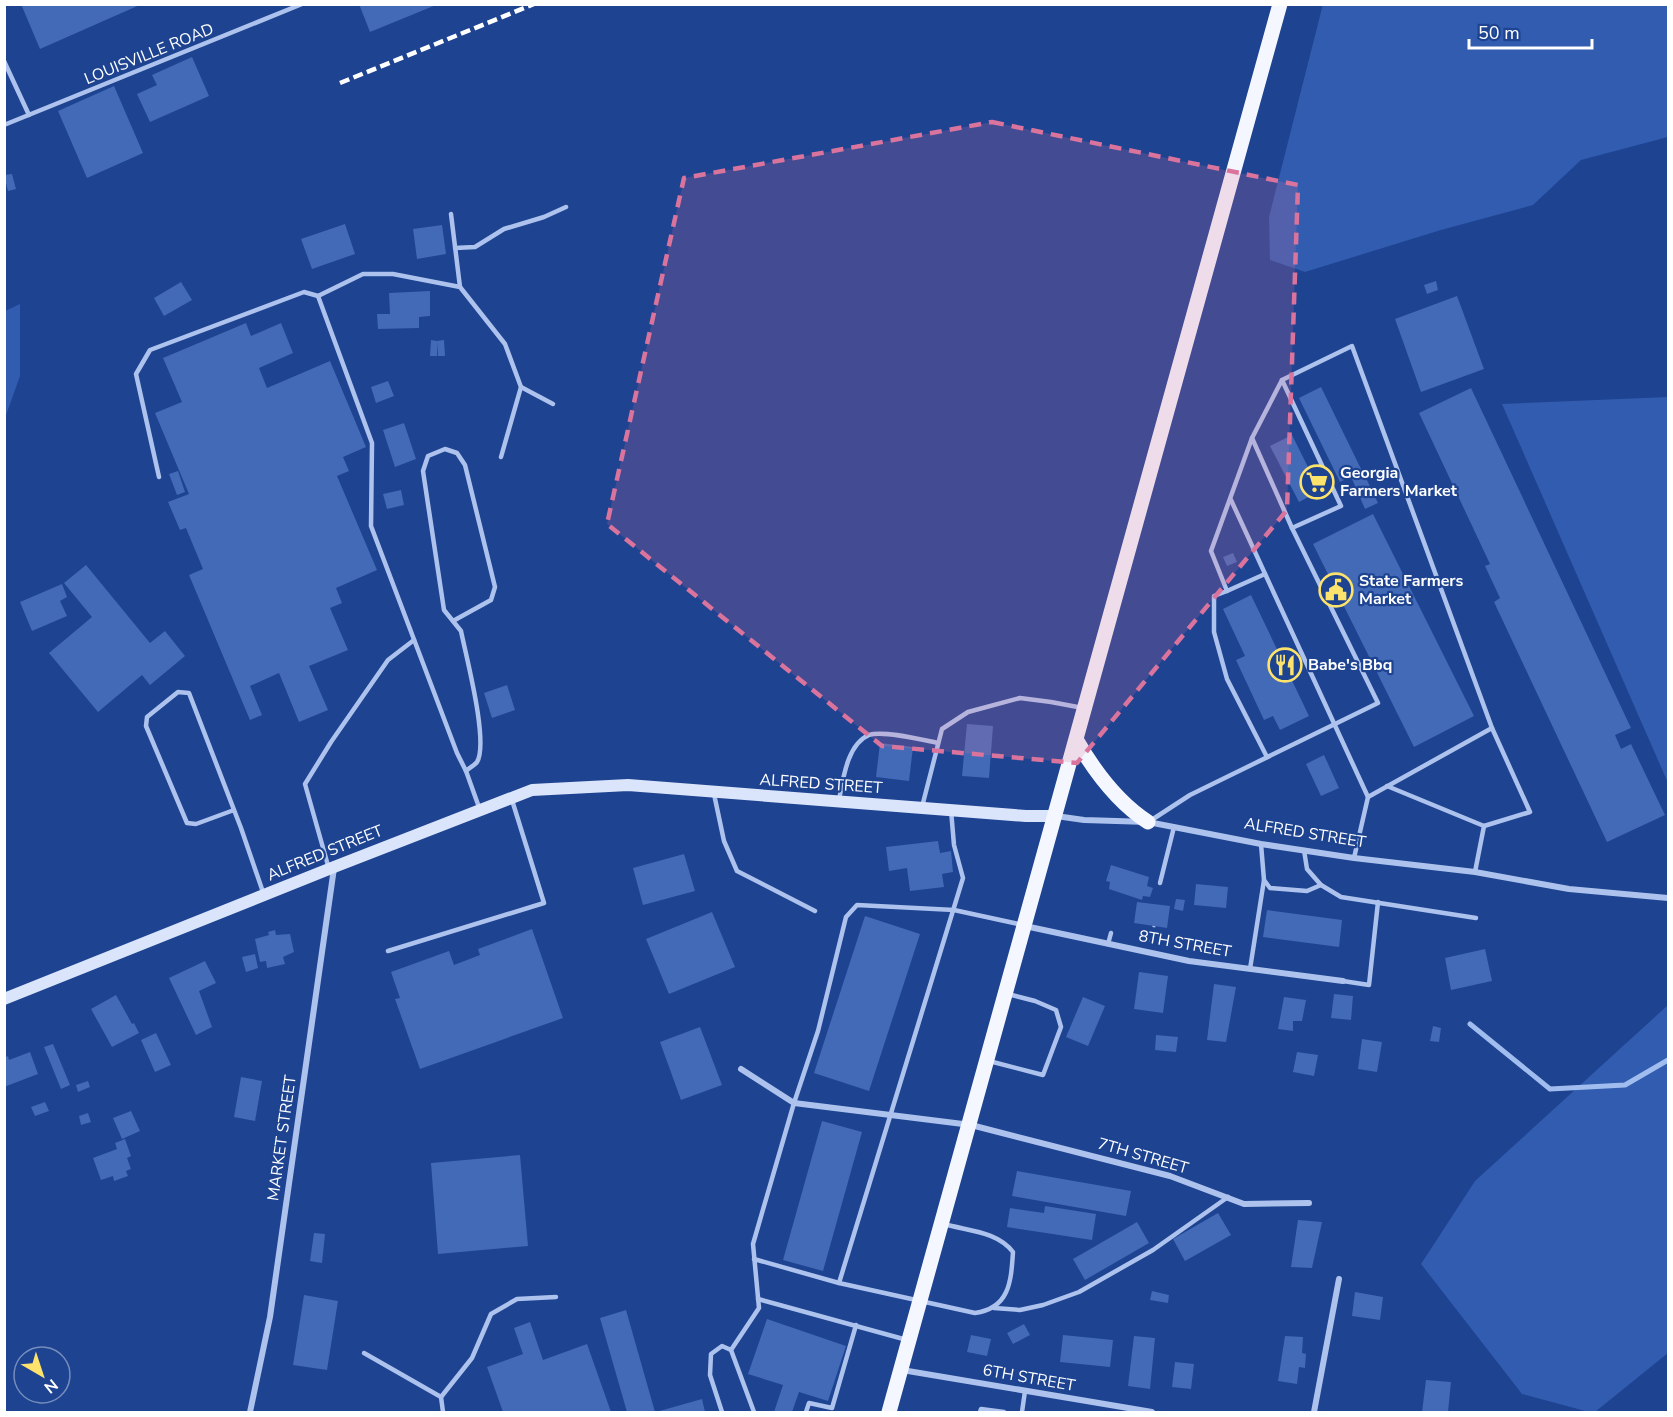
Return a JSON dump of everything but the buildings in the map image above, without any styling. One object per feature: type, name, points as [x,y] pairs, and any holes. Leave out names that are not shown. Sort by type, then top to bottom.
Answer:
[{"type":"main road","points":[[889,1413],[1280,4]]},
{"type":"main road","points":[[1077,741],[1095,772],[1135,814],[1148,822]]},
{"type":"main road","name":"ALFRED STREET","points":[[4,999],[532,790],[628,785],[1026,816],[1056,816]]},
{"type":"street","name":"ALFRED STREET","points":[[1056,816],[1084,820],[1148,822],[1261,844],[1354,858],[1475,872],[1569,889],[1668,898]]},
{"type":"street","name":"MARKET STREET","points":[[250,1413],[270,1317],[331,868]]},
{"type":"street","name":"8TH STREET","points":[[1024,926],[1189,961],[1343,981]]},
{"type":"street","points":[[741,1069],[794,1103]]},
{"type":"street","name":"7TH STREET","points":[[794,1103],[970,1125],[1170,1176],[1244,1204],[1309,1203]]},
{"type":"street","points":[[1314,1413],[1339,1279]]},
{"type":"street","name":"6TH STREET","points":[[901,1370],[1120,1410],[1152,1413]]},
{"type":"lane","name":"LOUISVILLE ROAD","points":[[4,125],[302,4]]},
{"type":"lane","points":[[4,61],[29,115]]},
{"type":"lane","points":[[455,248],[475,247],[504,229],[544,217],[566,207]]},
{"type":"lane","points":[[451,214],[460,287],[504,344],[521,387],[501,457]]},
{"type":"lane","points":[[159,477],[136,374],[150,350],[304,292],[318,296],[363,274],[393,274],[460,287]]},
{"type":"lane","points":[[318,296],[372,443],[371,526],[480,810]]},
{"type":"lane","points":[[1227,591],[1211,552],[1252,438],[1282,380],[1352,346],[1492,728],[1530,812],[1484,826],[1387,786]]},
{"type":"lane","points":[[1282,380],[1341,506],[1292,528]]},
{"type":"lane","points":[[521,387],[553,404]]},
{"type":"lane","points":[[1148,822],[1190,795],[1378,703],[1292,528],[1252,438]]},
{"type":"lane","points":[[453,621],[491,600],[495,587],[465,465],[457,453],[445,449],[429,456],[423,471],[444,610],[461,631],[477,712],[481,744],[477,762],[466,771]]},
{"type":"lane","points":[[1231,500],[1368,797],[1354,858]]},
{"type":"lane","points":[[1264,574],[1214,596],[1214,632],[1227,679],[1267,758]]},
{"type":"lane","points":[[331,868],[305,784],[388,660],[414,640]]},
{"type":"lane","points":[[234,810],[196,824],[187,823],[146,726],[147,717],[178,692],[189,693],[234,810],[264,895]]},
{"type":"lane","points":[[921,808],[942,729],[968,712],[1020,699],[1085,708]]},
{"type":"lane","points":[[1368,797],[1492,728]]},
{"type":"lane","points":[[839,802],[845,771],[855,746],[870,735],[899,735],[938,743]]},
{"type":"lane","points":[[713,790],[724,841],[737,871],[815,911]]},
{"type":"lane","points":[[388,951],[544,903],[512,798]]},
{"type":"lane","points":[[839,1283],[963,878],[954,845],[951,810]]},
{"type":"lane","points":[[1475,872],[1484,826]]},
{"type":"lane","points":[[1160,883],[1174,827]]},
{"type":"lane","points":[[1250,969],[1264,880],[1261,844]]},
{"type":"lane","points":[[1304,850],[1307,869],[1321,885],[1341,897],[1476,918]]},
{"type":"lane","points":[[1264,880],[1270,888],[1285,890],[1307,891],[1321,885]]},
{"type":"lane","points":[[1343,981],[1369,985],[1378,902]]},
{"type":"lane","points":[[731,1350],[759,1308],[753,1244],[794,1103],[818,1031],[846,917],[856,905],[954,910],[1024,926]]},
{"type":"lane","points":[[1108,944],[1111,933]]},
{"type":"lane","points":[[988,1060],[1043,1075],[1060,1027],[1056,1010],[1035,1001],[1006,994]]},
{"type":"lane","points":[[754,1259],[839,1283],[975,1313],[994,1308],[1020,1310],[1044,1305],[1079,1292],[1153,1250],[1228,1197]]},
{"type":"lane","points":[[942,1224],[994,1236],[1013,1252],[1011,1278],[1005,1296],[994,1308]]},
{"type":"lane","points":[[443,1413],[441,1397],[472,1358],[491,1314],[517,1299],[556,1297]]},
{"type":"lane","points":[[758,1299],[910,1340]]},
{"type":"lane","points":[[806,1413],[809,1403],[832,1408],[856,1325]]},
{"type":"lane","points":[[722,1413],[710,1375],[711,1354],[722,1346],[731,1350],[754,1413]]},
{"type":"lane","points":[[364,1353],[441,1397]]},
{"type":"lane","points":[[1022,1413],[1025,1391]]},
{"type":"lane","points":[[980,1413],[981,1409],[1004,1413]]},
{"type":"path","points":[[1149,952],[1154,926]]},
{"type":"highlighted area","points":[[992,122],[1298,185],[1287,510],[1077,763],[882,746],[607,524],[684,178]]},
{"type":"shaded area","points":[[1323,4],[1668,5],[1668,137],[1581,160],[1533,205],[1441,230],[1305,272],[1270,260],[1269,217]]},
{"type":"shaded area","points":[[20,304],[20,376],[5,418],[5,311]]},
{"type":"shaded area","points":[[1668,397],[1668,783],[1502,404]]},
{"type":"shaded area","points":[[1668,1005],[1668,1353],[1595,1412],[1522,1394],[1421,1264],[1475,1181]]},
{"type":"waterway","points":[[1470,1024],[1550,1089],[1625,1085],[1668,1060]]},
{"type":"railway","points":[[340,83],[534,4]]},
{"type":"place","name":"Georgia Farmers Market","points":[[1317,482]]},
{"type":"place","name":"State Farmers Market","points":[[1336,590]]},
{"type":"place","name":"Babe's Bbq","points":[[1285,665]]}]
